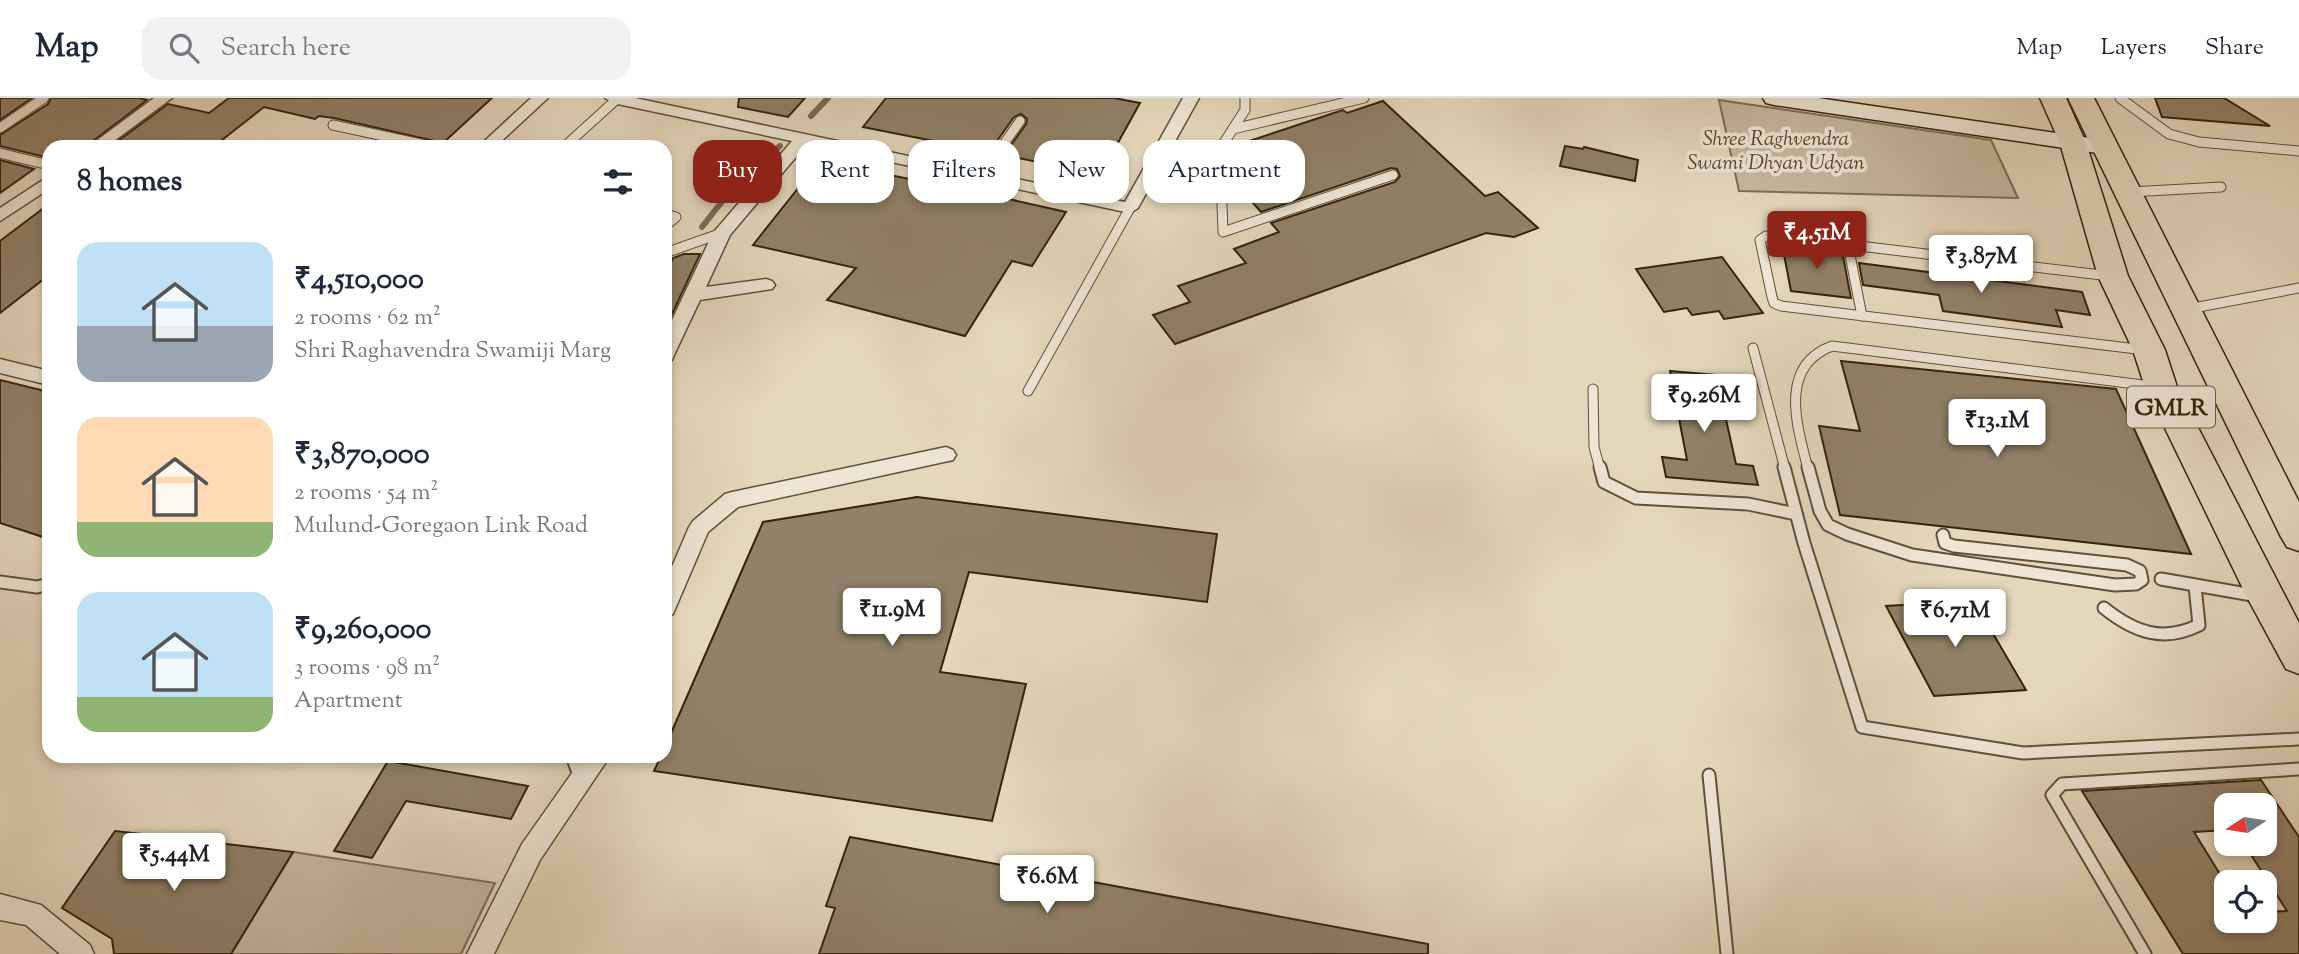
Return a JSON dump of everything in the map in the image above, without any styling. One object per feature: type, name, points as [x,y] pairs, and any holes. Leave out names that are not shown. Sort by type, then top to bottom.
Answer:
[{"type":"main road","name":"GMLR","points":[[2053,98],[2127,192],[2299,537]]},
{"type":"main road","name":"GMLR","points":[[2081,98],[2085,138],[2113,276],[2149,350],[2161,387],[2265,597],[2299,658]]},
{"type":"street","points":[[106,140],[164,98]]},
{"type":"street","points":[[494,140],[540,98]]},
{"type":"street","points":[[615,98],[908,160]]},
{"type":"street","points":[[1020,184],[1130,208],[1191,98]]},
{"type":"street","points":[[1774,98],[1867,104],[2085,138]]},
{"type":"street","points":[[672,341],[722,233],[803,137]]},
{"type":"street","points":[[0,216],[42,186]]},
{"type":"street","points":[[694,295],[766,285]]},
{"type":"street","points":[[0,366],[42,376]]},
{"type":"street","points":[[672,592],[700,527],[732,500],[837,476],[946,456]]},
{"type":"street","points":[[480,954],[531,852],[593,763]]},
{"type":"street","points":[[4,914],[32,914],[81,954]]},
{"type":"lane","points":[[0,128],[44,98]]},
{"type":"lane","points":[[571,140],[615,98]]},
{"type":"lane","points":[[1245,98],[1245,110],[1220,149],[1223,232],[1394,175]]},
{"type":"lane","points":[[1233,129],[1364,98]]},
{"type":"lane","points":[[2120,98],[2169,134],[2199,142],[2299,151]]},
{"type":"lane","points":[[1007,140],[1020,121]]},
{"type":"lane","points":[[333,125],[403,140]]},
{"type":"lane","points":[[0,153],[42,163]]},
{"type":"lane","points":[[2127,192],[2221,187]]},
{"type":"lane","points":[[1028,391],[1130,208]]},
{"type":"lane","points":[[672,251],[722,233]]},
{"type":"lane","points":[[2113,276],[1766,236],[1760,240],[1774,303],[1781,306],[2149,350]]},
{"type":"lane","points":[[1848,245],[1862,316]]},
{"type":"lane","points":[[2185,310],[2299,288]]},
{"type":"lane","points":[[1943,535],[1945,543],[1954,546],[2127,565],[2140,571],[2142,580],[2136,584],[2115,585],[1912,555],[1828,525],[1820,511],[1795,407],[1799,373],[1809,357],[1832,346],[2161,387]]},
{"type":"lane","points":[[1753,348],[1796,514],[1862,727],[2024,753],[2299,739]]},
{"type":"lane","points":[[1593,389],[1594,447],[1604,482],[1636,498],[1737,503],[1796,514]]},
{"type":"lane","points":[[2161,579],[2265,597]]},
{"type":"lane","points":[[0,582],[42,586]]},
{"type":"lane","points":[[2104,608],[2137,630],[2162,637],[2184,635],[2199,625],[2196,586]]},
{"type":"lane","points":[[575,763],[582,780]]},
{"type":"lane","points":[[2146,954],[2052,795],[2062,783],[2299,769]]},
{"type":"lane","points":[[1709,775],[1727,954]]},
{"type":"green space","name":"Shree Raghvendra Swami Dhyan Udyan","points":[[1719,100],[1991,140],[2018,198],[1739,191]]},
{"type":"green space","points":[[293,852],[495,883],[461,954],[231,954]]},
{"type":"building","points":[[0,98],[32,98],[0,120]]},
{"type":"building","points":[[51,98],[147,100],[94,140],[42,140],[42,156],[0,146],[0,135],[48,104]]},
{"type":"building","points":[[229,98],[492,98],[446,140],[430,140],[334,118],[319,116],[315,119],[264,107],[222,140],[119,140],[168,104],[209,113]]},
{"type":"building","points":[[739,98],[805,98],[788,117],[738,107]]},
{"type":"building","points":[[886,98],[1114,98],[1140,103],[1119,140],[1034,140],[1034,161],[1020,158],[1020,140],[1015,140],[1026,124],[1027,119],[1021,114],[1014,117],[998,140],[929,140],[863,127]]},
{"type":"building","points":[[2155,98],[2224,98],[2270,126],[2162,117]]},
{"type":"building","points":[[1383,101],[1485,196],[1498,192],[1538,228],[1514,237],[1486,233],[1175,344],[1153,315],[1190,302],[1178,286],[1246,263],[1234,249],[1279,232],[1271,223],[1395,182],[1400,176],[1397,169],[1391,168],[1305,197],[1305,140],[1252,140],[1343,110],[1347,113]]},
{"type":"building","points":[[1565,146],[1584,147],[1638,160],[1635,181],[1560,166]]},
{"type":"building","points":[[0,160],[34,169],[0,193]]},
{"type":"building","points":[[894,176],[908,179],[908,203],[1020,202],[1066,212],[1032,266],[1012,261],[965,336],[827,300],[856,268],[753,245],[796,191],[796,203],[894,203]]},
{"type":"building","points":[[1253,203],[1288,203],[1261,212]]},
{"type":"building","points":[[42,209],[42,280],[0,313],[0,241]]},
{"type":"building","points":[[1782,244],[1842,251],[1851,298],[1791,291]]},
{"type":"building","points":[[684,254],[700,254],[672,314],[672,260]]},
{"type":"building","points":[[1722,257],[1763,313],[1724,319],[1719,311],[1692,315],[1687,308],[1664,312],[1636,269]]},
{"type":"building","points":[[1859,263],[2082,292],[2090,315],[2056,310],[2062,327],[1943,311],[1939,295],[1863,285]]},
{"type":"building","points":[[1841,361],[2116,389],[2191,554],[1840,515],[1819,426],[1860,431]]},
{"type":"building","points":[[1670,371],[1716,375],[1736,464],[1753,466],[1758,485],[1666,477],[1662,457],[1687,460]]},
{"type":"building","points":[[0,380],[42,390],[42,537],[0,523]]},
{"type":"building","points":[[917,497],[1217,534],[1207,602],[969,572],[940,672],[1026,684],[992,821],[654,771],[658,763],[672,763],[672,731],[763,522]]},
{"type":"building","points":[[1974,601],[2026,690],[1934,696],[1886,606]]},
{"type":"building","points":[[387,763],[528,786],[511,819],[406,801],[372,858],[334,851]]},
{"type":"building","points":[[2261,780],[2270,793],[2214,793],[2214,831],[2194,832],[2217,870],[2214,870],[2214,933],[2277,933],[2277,911],[2287,911],[2277,895],[2277,870],[2261,870],[2252,856],[2277,856],[2277,804],[2299,837],[2299,954],[2183,954],[2082,791]]},
{"type":"building","points":[[115,831],[293,852],[231,954],[114,954],[112,939],[62,908]]},
{"type":"building","points":[[850,837],[1428,944],[1428,954],[819,954],[835,908],[826,906]]},
{"type":"waterway","points":[[811,116],[828,98]]},
{"type":"waterway","points":[[702,227],[721,203]]}]
